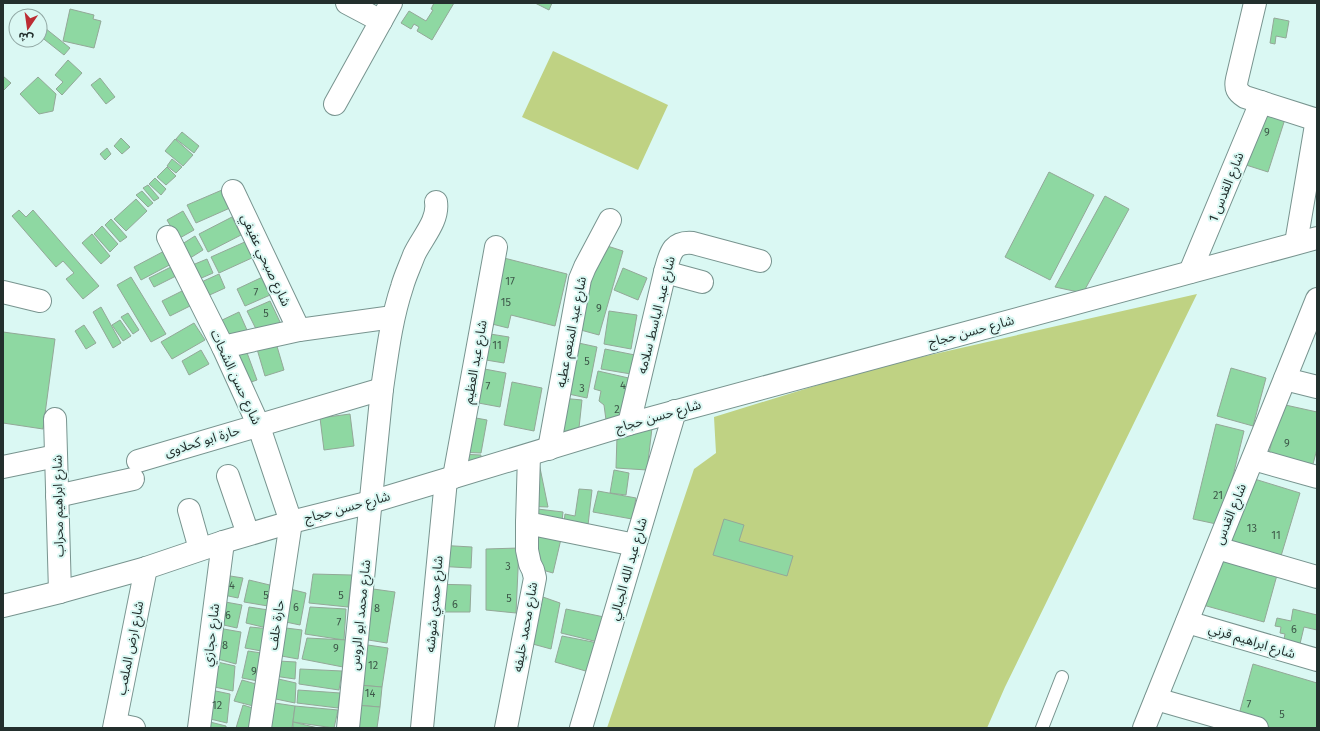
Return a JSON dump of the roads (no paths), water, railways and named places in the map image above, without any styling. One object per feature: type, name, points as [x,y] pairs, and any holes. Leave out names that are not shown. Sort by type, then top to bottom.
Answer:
[{"type":"street","points":[[335,104],[386,12],[346,3]]},
{"type":"street","points":[[1255,3],[1236,86],[1239,93],[1245,97],[1317,120],[1307,240]]},
{"type":"street","name":"شارع القدس 1","points":[[1190,272],[1261,102]]},
{"type":"street","name":"شارع صبحي عفيفي","points":[[233,191],[299,330]]},
{"type":"street","name":"شارع محمد ابو الروس","points":[[348,728],[382,389],[393,317],[402,286],[416,250],[435,216],[437,208],[436,202]]},
{"type":"street","name":"شارع عبد المنعم عطيه","points":[[549,448],[580,279],[610,220]]},
{"type":"street","name":"شارع حسن الشحات","points":[[168,237],[223,347],[258,424],[291,522]]},
{"type":"street","name":"شارع حسن حجاج","points":[[3,606],[146,568],[248,534],[371,502],[675,411],[1307,240]]},
{"type":"street","name":"شارع عبد الباسط سلامه","points":[[630,424],[671,252],[684,242],[693,243],[760,261]]},
{"type":"street","name":"شارع عبد العظيم","points":[[450,479],[496,247]]},
{"type":"street","points":[[665,272],[702,282]]},
{"type":"street","points":[[3,292],[40,301]]},
{"type":"street","name":"شارع القدس","points":[[1144,728],[1317,299]]},
{"type":"street","points":[[223,347],[299,330],[393,317]]},
{"type":"street","points":[[1285,379],[1317,387]]},
{"type":"street","name":"حارة ابو كحلاوى","points":[[57,496],[136,470],[258,424],[382,389]]},
{"type":"street","name":"شارع عبد الله الجبالي","points":[[581,728],[675,411]]},
{"type":"street","name":"شارع ابراهيم محراب","points":[[55,419],[60,592]]},
{"type":"street","name":"شارع محمد خليفه","points":[[506,728],[535,578],[527,550],[529,455]]},
{"type":"street","points":[[3,466],[56,456]]},
{"type":"street","points":[[1252,459],[1317,477]]},
{"type":"street","points":[[228,476],[248,534]]},
{"type":"street","name":"شارع حمدي شوشه","points":[[422,728],[450,479]]},
{"type":"street","points":[[189,510],[200,549]]},
{"type":"street","name":"حارة خلف","points":[[260,728],[291,522]]},
{"type":"street","points":[[527,523],[635,544]]},
{"type":"street","name":"شارع حجازي","points":[[199,728],[224,542]]},
{"type":"street","points":[[1217,548],[1317,577]]},
{"type":"street","name":"شارع ارض الملعب","points":[[121,727],[146,568]]},
{"type":"street","name":"شارع ابراهيم قرني","points":[[1187,622],[1317,660]]},
{"type":"street","points":[[1156,699],[1257,728]]},
{"type":"lane","points":[[1042,728],[1062,677]]}]
